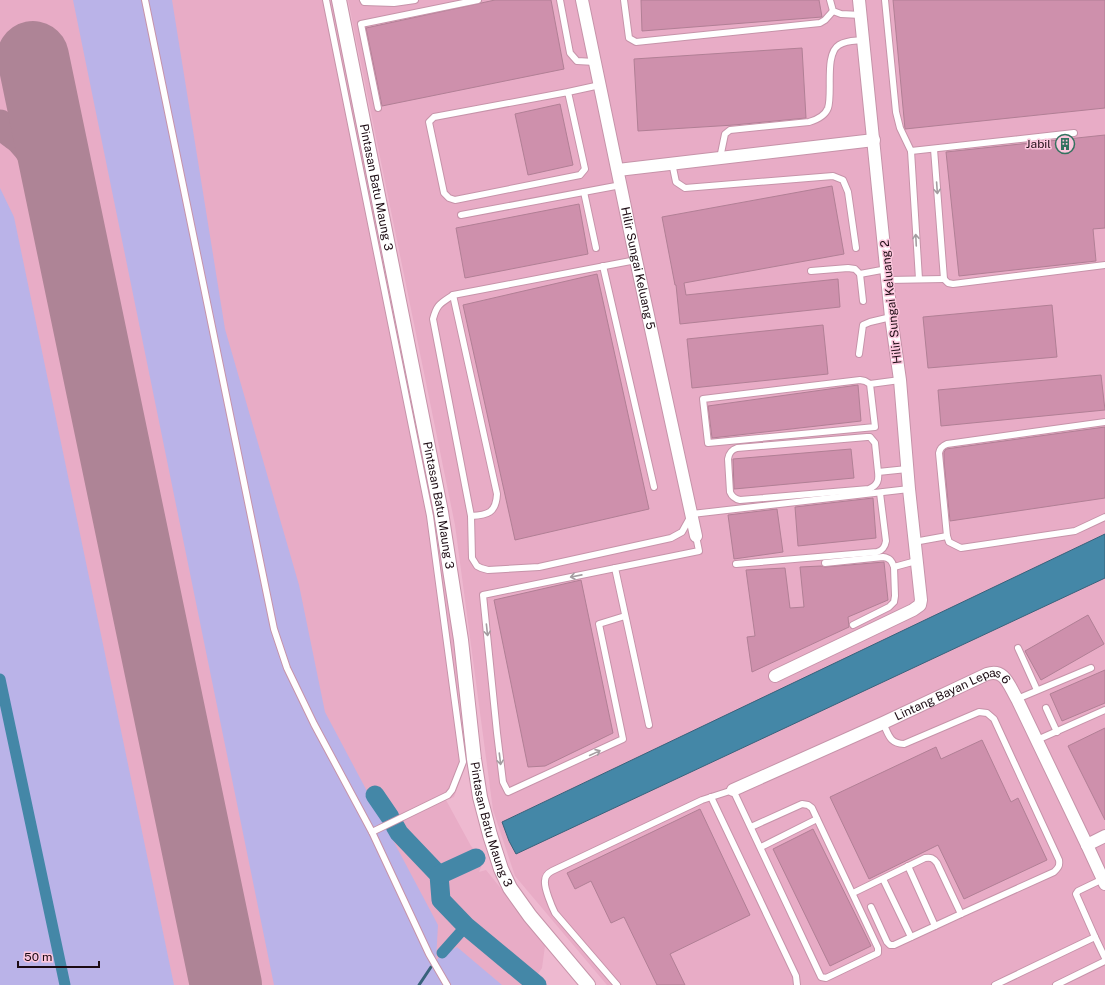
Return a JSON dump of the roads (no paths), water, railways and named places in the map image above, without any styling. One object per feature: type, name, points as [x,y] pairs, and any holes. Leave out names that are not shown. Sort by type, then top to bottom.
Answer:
[{"type":"street","name":"Pintasan Batu Maung 3","points":[[339,0],[441,512],[461,640],[474,758],[480,797],[501,869],[510,888],[530,916],[588,985]]},
{"type":"street","name":"Hilir Sungai Keluang 5","points":[[582,0],[636,260],[696,536]]},
{"type":"street","name":"Hilir Sungai Keluang 2","points":[[775,676],[920,605],[921,597],[914,542],[900,380],[891,317],[860,0]]},
{"type":"street","points":[[618,170],[874,140]]},
{"type":"street","name":"Lintang Bayan Lepas 6","points":[[733,790],[994,672],[999,673],[1004,676],[1037,740],[1104,882]]},
{"type":"street","points":[[1087,845],[1105,836]]},
{"type":"lane","points":[[145,0],[274,629],[286,668],[314,724],[372,832],[429,954],[447,985]]},
{"type":"lane","points":[[326,0],[430,516],[463,762],[452,790],[448,795],[372,832]]},
{"type":"lane","points":[[363,0],[364,2],[394,3],[415,0]]},
{"type":"lane","points":[[378,108],[361,24],[478,0]]},
{"type":"lane","points":[[560,0],[570,54],[577,61],[595,62]]},
{"type":"lane","points":[[624,0],[629,38],[636,42],[820,23],[833,11]]},
{"type":"lane","points":[[830,0],[833,11]]},
{"type":"lane","points":[[885,0],[896,112],[900,128],[911,151],[919,279]]},
{"type":"lane","points":[[833,11],[841,14],[861,14]]},
{"type":"lane","points":[[720,158],[725,134],[730,130],[817,120],[828,108],[830,67],[834,49],[846,41],[863,40]]},
{"type":"lane","points":[[568,92],[585,169],[580,175],[454,200],[448,198],[444,193],[429,122],[434,117],[600,85]]},
{"type":"lane","points":[[911,151],[1074,133]]},
{"type":"lane","points":[[934,149],[944,279],[948,283],[953,284],[1105,265]]},
{"type":"lane","points":[[672,163],[676,182],[685,188],[833,176],[843,180],[848,192],[856,248]]},
{"type":"lane","points":[[461,215],[621,185]]},
{"type":"lane","points":[[584,192],[596,248]]},
{"type":"lane","points":[[636,260],[453,295],[441,303],[436,309],[434,319],[471,516],[472,558],[477,566],[488,570],[539,566],[671,538],[682,532],[692,514],[909,489]]},
{"type":"lane","points":[[603,266],[654,487]]},
{"type":"lane","points":[[811,271],[848,268],[855,269],[860,274],[863,301]]},
{"type":"lane","points":[[860,274],[887,275],[919,279],[944,279]]},
{"type":"lane","points":[[453,295],[496,494],[496,502],[491,511],[482,515],[471,516]]},
{"type":"lane","points":[[859,354],[863,325],[891,317]]},
{"type":"lane","points":[[870,384],[875,427],[708,443],[703,399],[860,380],[870,384],[900,380]]},
{"type":"lane","points":[[1105,422],[946,444],[942,445],[939,453],[947,536],[949,542],[961,548],[1074,531],[1105,517]]},
{"type":"lane","points":[[870,437],[875,443],[878,472],[878,483],[870,489],[740,500],[732,496],[730,492],[728,459],[732,450],[737,448],[870,437]]},
{"type":"lane","points":[[878,472],[907,469]]},
{"type":"lane","points":[[736,564],[877,552],[882,550],[886,541],[880,493]]},
{"type":"lane","points":[[625,616],[599,624],[623,739],[508,792],[503,782],[483,595],[699,551],[696,536]]},
{"type":"lane","points":[[914,542],[947,536]]},
{"type":"lane","points":[[825,563],[883,557],[888,557],[891,560],[894,567],[894,602],[890,607],[852,625]]},
{"type":"lane","points":[[894,567],[916,560]]},
{"type":"lane","points":[[615,568],[649,725]]},
{"type":"lane","points":[[1018,648],[1037,690]]},
{"type":"lane","points":[[1016,699],[1091,668]]},
{"type":"lane","points":[[1046,708],[1057,732]]},
{"type":"lane","points":[[1037,740],[1105,710]]},
{"type":"lane","points":[[871,908],[887,942],[890,945],[894,945],[1054,872],[1058,869],[1059,864],[1059,860],[994,719],[986,713],[979,712],[904,744],[896,744],[892,741],[884,723]]},
{"type":"lane","points":[[617,985],[555,913],[551,906],[545,881],[547,874],[702,800],[733,790],[821,977],[826,978],[878,953],[878,948],[853,893],[812,808],[808,805],[802,804],[751,827]]},
{"type":"lane","points":[[711,797],[796,976],[797,985]]},
{"type":"lane","points":[[761,847],[817,819]]},
{"type":"lane","points":[[853,893],[925,858],[930,858],[937,862],[961,914]]},
{"type":"lane","points":[[908,866],[935,926]]},
{"type":"lane","points":[[883,879],[912,937]]},
{"type":"lane","points":[[1104,882],[1078,890],[1076,894],[1105,958]]},
{"type":"lane","points":[[995,985],[1095,937]]},
{"type":"lane","points":[[1056,985],[1105,961]]},
{"type":"water","points":[[1105,534],[1105,578],[516,854],[509,841],[502,822]]},
{"type":"waterway","points":[[0,679],[65,985]]},
{"type":"waterway","points":[[375,795],[390,817]]},
{"type":"waterway","points":[[395,826],[399,833],[439,875],[441,900],[466,926],[537,985]]},
{"type":"waterway","points":[[439,875],[476,858]]},
{"type":"waterway","points":[[442,953],[466,926]]},
{"type":"waterway","points":[[419,985],[431,967]]},
{"type":"place","name":"Jabil","points":[[1065,144]]}]
